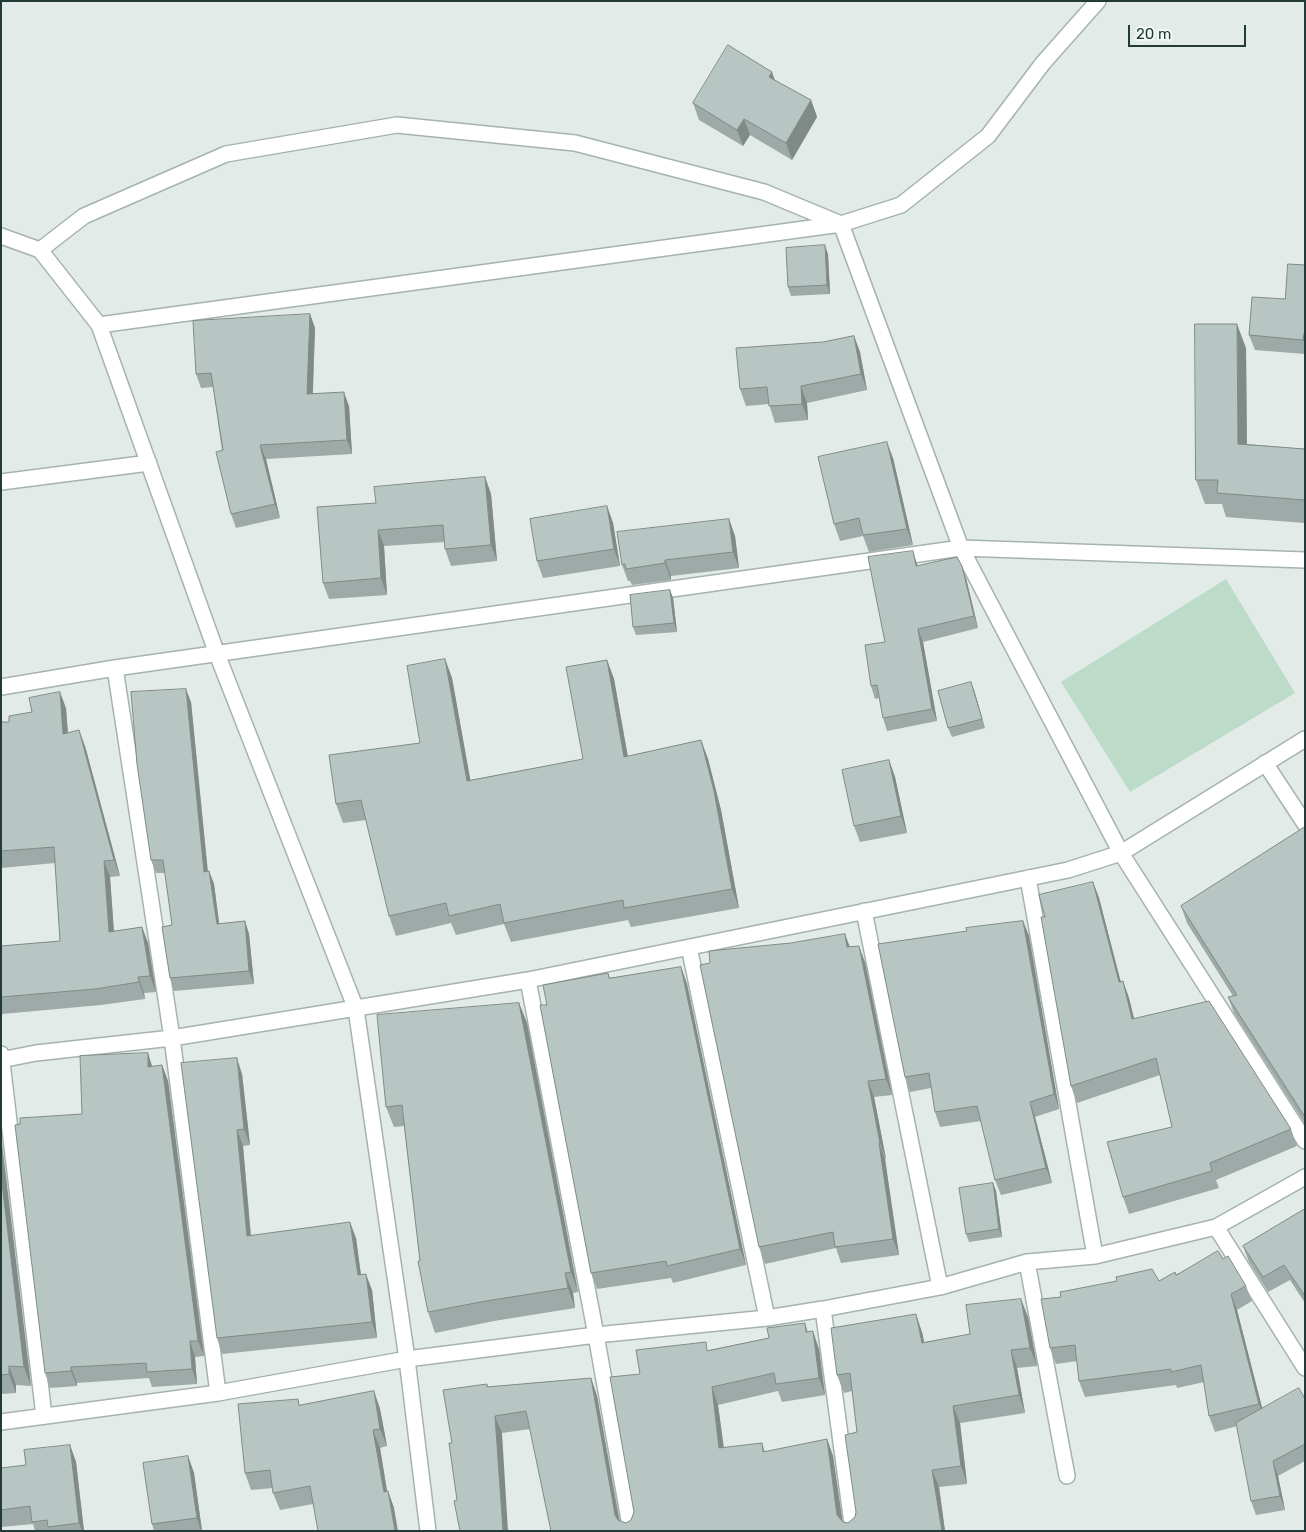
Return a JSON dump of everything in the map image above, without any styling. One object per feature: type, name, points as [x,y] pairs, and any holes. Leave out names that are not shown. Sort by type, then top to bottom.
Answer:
[{"type":"street","points":[[99,324],[841,224],[901,205],[988,136],[1043,63],[1098,1]]},
{"type":"street","points":[[40,250],[84,216],[226,154],[397,125],[575,144],[764,192],[841,224],[962,548],[1121,853],[1305,1141]]},
{"type":"street","points":[[1,236],[40,250],[99,324],[217,654],[356,1009],[407,1359],[428,1531]]},
{"type":"street","points":[[1,482],[149,463]]},
{"type":"street","points":[[1,687],[115,668],[962,548],[1305,560]]},
{"type":"street","points":[[115,668],[172,1038],[218,1393]]},
{"type":"street","points":[[44,1416],[2,1058],[172,1038],[528,980],[1068,870],[1121,853],[1305,739]]},
{"type":"street","points":[[1265,763],[1305,824]]},
{"type":"street","points":[[1028,878],[1095,1256]]},
{"type":"street","points":[[864,911],[940,1287]]},
{"type":"street","points":[[689,947],[767,1318]]},
{"type":"street","points":[[528,980],[596,1335],[631,1531]]},
{"type":"street","points":[[1,1422],[218,1393],[407,1359],[596,1335],[767,1318],[940,1287],[1027,1262],[1095,1256],[1216,1227],[1305,1176]]},
{"type":"street","points":[[1216,1227],[1305,1368]]},
{"type":"street","points":[[1027,1262],[1066,1476]]},
{"type":"street","points":[[823,1309],[853,1531]]},
{"type":"green space","points":[[1226,579],[1295,693],[1130,792],[1061,682]]},
{"type":"building","points":[[728,45],[772,72],[769,77],[811,100],[786,143],[744,119],[737,130],[693,103]]},
{"type":"building","points":[[825,245],[827,285],[788,287],[786,248]]},
{"type":"building","points":[[1288,264],[1305,265],[1305,333],[1303,340],[1249,335],[1252,297],[1285,299]]},
{"type":"building","points":[[310,314],[307,394],[344,392],[347,440],[260,445],[275,504],[231,514],[216,452],[223,450],[211,373],[196,374],[193,321]]},
{"type":"building","points":[[1195,324],[1237,324],[1238,444],[1305,449],[1305,500],[1217,493],[1218,480],[1196,480]]},
{"type":"building","points":[[854,336],[861,374],[801,386],[802,404],[769,406],[767,387],[740,389],[736,348],[823,342]]},
{"type":"building","points":[[887,442],[907,529],[863,535],[859,518],[834,524],[818,457]]},
{"type":"building","points":[[485,477],[491,545],[445,549],[443,525],[378,530],[381,578],[323,583],[317,507],[376,503],[374,487]]},
{"type":"building","points":[[607,506],[614,549],[537,561],[530,519]]},
{"type":"building","points":[[729,519],[733,552],[665,560],[665,563],[626,569],[625,564],[622,565],[617,532]]},
{"type":"building","points":[[913,551],[916,566],[957,557],[962,566],[974,616],[918,629],[932,709],[883,718],[877,685],[871,686],[865,645],[885,642],[868,557]]},
{"type":"building","points":[[670,590],[674,623],[633,627],[630,595]]},
{"type":"building","points":[[445,659],[467,781],[583,759],[566,667],[607,660],[624,757],[701,740],[714,791],[732,889],[624,908],[623,900],[504,923],[500,904],[449,916],[446,903],[389,916],[361,800],[336,804],[329,755],[420,743],[407,666]]},
{"type":"building","points":[[971,682],[982,719],[948,728],[938,691]]},
{"type":"building","points":[[186,689],[204,872],[209,871],[217,924],[245,921],[249,971],[170,978],[162,927],[172,925],[163,860],[151,860],[137,764],[131,692]]},
{"type":"building","points":[[60,692],[63,734],[79,730],[114,860],[104,861],[109,932],[142,927],[150,976],[138,977],[139,982],[95,989],[1,997],[1,946],[60,941],[54,847],[1,851],[1,722],[9,722],[9,716],[32,712],[29,698]]},
{"type":"building","points":[[889,760],[901,816],[854,826],[842,770]]},
{"type":"building","points":[[1305,827],[1305,1117],[1228,997],[1237,995],[1181,906]]},
{"type":"building","points":[[1093,882],[1119,982],[1123,981],[1132,1019],[1209,1001],[1291,1129],[1210,1163],[1212,1171],[1123,1197],[1107,1142],[1172,1127],[1156,1058],[1071,1086],[1041,917],[1045,917],[1039,895]]},
{"type":"building","points":[[1023,921],[1054,1094],[1030,1102],[1046,1168],[995,1180],[977,1106],[935,1112],[929,1073],[905,1077],[878,944],[967,931],[966,928]]},
{"type":"building","points":[[845,934],[847,947],[859,946],[886,1079],[868,1081],[880,1143],[893,1239],[835,1247],[833,1232],[759,1247],[700,965],[710,963],[709,951],[791,943]]},
{"type":"building","points":[[681,967],[740,1249],[667,1266],[666,1261],[591,1273],[540,1005],[547,1005],[543,985],[608,973],[609,978]]},
{"type":"building","points":[[519,1003],[571,1272],[565,1273],[568,1288],[428,1312],[418,1261],[420,1261],[402,1105],[386,1107],[377,1015]]},
{"type":"building","points":[[148,1053],[148,1067],[162,1065],[198,1341],[190,1341],[192,1369],[147,1372],[146,1363],[71,1367],[71,1371],[45,1373],[15,1125],[20,1124],[20,1118],[82,1114],[80,1056]]},
{"type":"building","points":[[237,1058],[244,1129],[237,1130],[247,1236],[350,1222],[358,1275],[366,1274],[372,1322],[217,1338],[181,1063]]},
{"type":"building","points":[[1,1175],[24,1367],[9,1366],[9,1374],[1,1375]]},
{"type":"building","points":[[993,1183],[999,1229],[966,1234],[959,1188]]},
{"type":"building","points":[[1305,1209],[1305,1296],[1284,1265],[1263,1277],[1243,1246]]},
{"type":"building","points":[[1218,1251],[1223,1259],[1228,1256],[1246,1286],[1231,1294],[1259,1404],[1209,1416],[1201,1365],[1171,1372],[1171,1369],[1079,1381],[1075,1345],[1050,1348],[1041,1299],[1061,1297],[1060,1292],[1117,1281],[1116,1277],[1152,1269],[1159,1281],[1175,1272],[1176,1275]]},
{"type":"building","points":[[1021,1299],[1030,1348],[1011,1350],[1019,1395],[953,1406],[961,1466],[932,1470],[942,1531],[551,1531],[526,1411],[495,1416],[503,1531],[460,1531],[454,1501],[457,1500],[449,1443],[452,1443],[443,1390],[487,1384],[487,1387],[591,1378],[615,1515],[618,1520],[626,1523],[631,1520],[634,1512],[610,1377],[640,1374],[636,1350],[706,1342],[707,1351],[769,1338],[767,1328],[805,1323],[806,1332],[813,1331],[819,1378],[776,1384],[774,1373],[712,1387],[719,1448],[762,1443],[763,1452],[827,1439],[837,1515],[843,1522],[848,1523],[855,1517],[856,1512],[845,1435],[857,1432],[850,1373],[837,1375],[831,1328],[916,1314],[922,1343],[970,1334],[966,1305]]},
{"type":"building","points":[[1299,1388],[1305,1399],[1305,1444],[1273,1461],[1280,1496],[1251,1501],[1236,1423]]},
{"type":"building","points":[[374,1391],[380,1429],[373,1430],[384,1492],[388,1491],[395,1531],[318,1531],[310,1486],[273,1493],[270,1470],[245,1473],[238,1404],[298,1399],[299,1405]]},
{"type":"building","points":[[70,1445],[79,1523],[48,1527],[47,1520],[32,1522],[30,1506],[1,1510],[1,1468],[26,1465],[24,1450]]},
{"type":"building","points":[[188,1456],[197,1518],[152,1524],[143,1463]]}]
